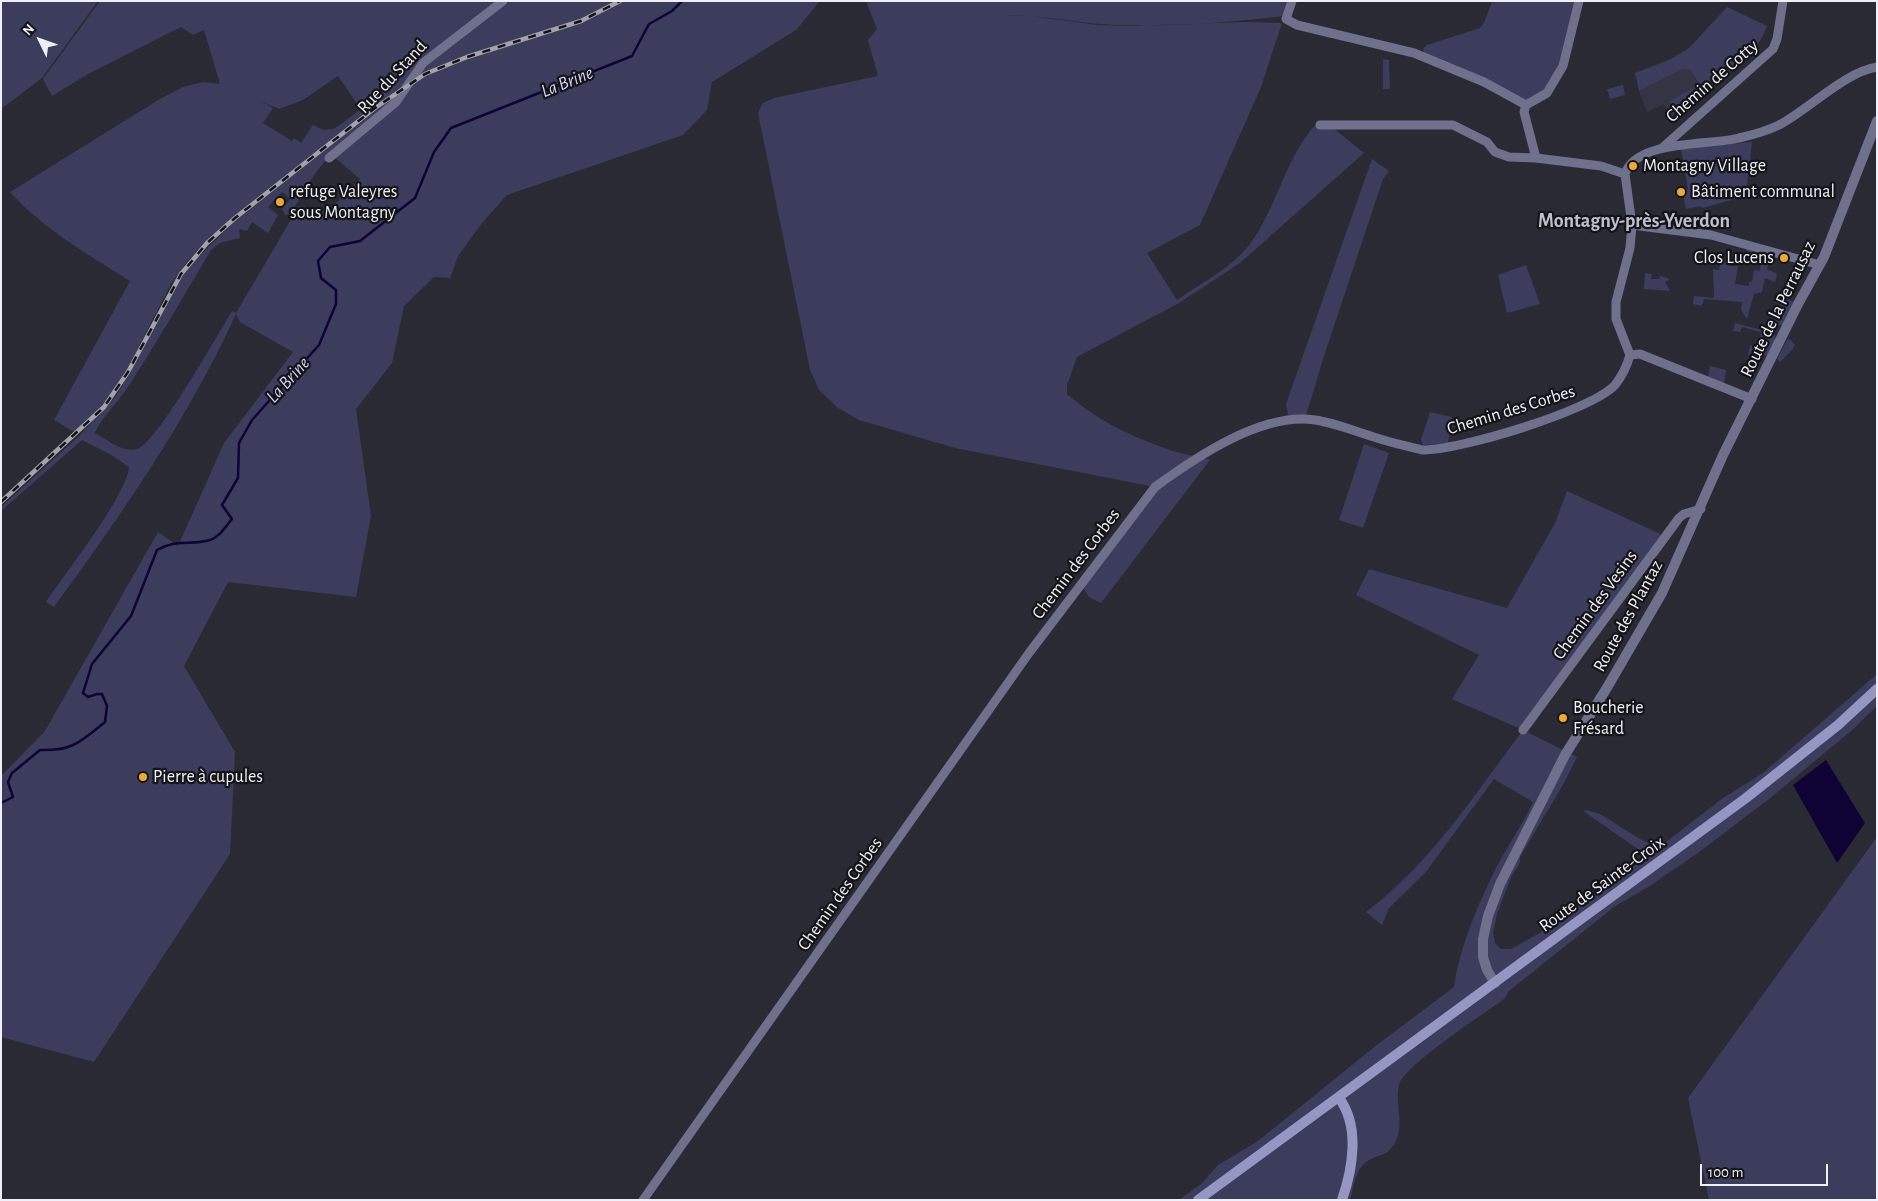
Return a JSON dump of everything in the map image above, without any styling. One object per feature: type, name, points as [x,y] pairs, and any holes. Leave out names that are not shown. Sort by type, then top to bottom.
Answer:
[{"type":"main road","name":"Route de Sainte-Croix","points":[[1198,1200],[1746,798],[1838,725],[1877,689]]},
{"type":"main road","points":[[1339,1098],[1348,1109],[1353,1160],[1342,1200]]},
{"type":"street","name":"Rue du Stand","points":[[329,158],[396,102],[423,63],[503,1]]},
{"type":"street","points":[[1536,158],[1524,112],[1526,105],[1547,93],[1563,66],[1579,1]]},
{"type":"street","name":"Chemin de Cotty","points":[[1660,150],[1773,49],[1777,39],[1783,1]]},
{"type":"street","points":[[1291,2],[1286,19],[1297,25],[1414,53],[1484,82],[1526,105]]},
{"type":"street","points":[[1752,399],[1640,354],[1630,354],[1616,319],[1616,302],[1630,248],[1632,225],[1625,174],[1632,160],[1675,145],[1737,139],[1778,125],[1860,72],[1877,66]]},
{"type":"street","name":"Route de la Perrausaz","points":[[1752,399],[1798,304],[1820,265],[1877,121]]},
{"type":"street","points":[[1320,125],[1453,125],[1486,142],[1495,152],[1509,157],[1536,158],[1600,166],[1625,174]]},
{"type":"street","points":[[1632,225],[1698,232],[1820,265]]},
{"type":"street","name":"Chemin des Corbes","points":[[643,1200],[1029,653],[1155,487],[1217,446],[1250,430],[1289,420],[1313,419],[1422,450],[1434,450],[1471,443],[1595,400],[1614,385],[1626,368],[1630,354]]},
{"type":"street","name":"Route des Plantaz","points":[[1495,983],[1487,970],[1483,957],[1483,940],[1488,916],[1500,884],[1565,754],[1608,686],[1662,592],[1723,455],[1752,399]]},
{"type":"street","name":"Chemin des Vesins","points":[[1523,730],[1679,518],[1684,514],[1700,509]]},
{"type":"shaded area","points":[[1,1],[98,1],[42,78],[1,109]]},
{"type":"shaded area","points":[[100,1],[820,1],[796,30],[712,82],[707,110],[683,135],[507,195],[482,223],[458,256],[450,278],[434,277],[404,306],[392,363],[356,409],[371,516],[356,597],[228,582],[184,666],[235,752],[230,854],[94,1062],[1,1037],[1,776],[45,731],[158,532],[178,546],[224,443],[293,352],[240,322],[236,314],[197,391],[175,428],[129,501],[54,607],[46,602],[107,515],[126,480],[129,467],[113,456],[82,440],[1,511],[1,507],[79,436],[115,397],[129,375],[175,286],[190,265],[236,220],[404,88],[388,108],[339,147],[324,162],[291,214],[285,215],[282,209],[290,199],[282,192],[268,207],[278,215],[268,233],[252,222],[247,231],[239,229],[240,238],[220,243],[211,250],[139,370],[95,433],[121,448],[131,450],[137,449],[146,443],[172,409],[232,311],[236,313],[299,206],[316,212],[329,210],[360,179],[333,156],[396,102],[414,74],[408,83],[374,107],[210,236],[171,284],[125,373],[112,394],[76,433],[54,420],[130,281],[52,230],[10,192],[160,99],[183,87],[203,82],[220,84],[204,30],[193,35],[181,27],[88,74],[52,96],[43,79]],"holes":[[[338,76],[360,108],[372,101],[334,129],[323,130],[313,125],[301,143],[294,138],[292,141],[263,123],[273,108],[260,101],[279,109],[303,100]]]},
{"type":"shaded area","points":[[866,1],[1289,1],[1284,16],[1200,24],[1282,23],[1261,87],[1200,225],[1147,253],[1177,300],[1218,274],[1245,250],[1269,212],[1297,150],[1317,123],[1332,127],[1364,153],[1240,263],[1179,303],[1077,357],[1067,385],[1067,394],[1093,414],[1118,429],[1176,452],[1210,460],[1101,603],[1089,597],[1084,589],[1077,589],[1155,487],[955,448],[859,420],[838,408],[819,390],[810,370],[758,113],[763,103],[774,98],[878,76],[868,40],[877,29]],"holes":[[[1030,16],[1100,24],[1150,25],[1098,25]]]},
{"type":"shaded area","points":[[1492,1],[1578,1],[1554,82],[1529,103],[1424,53],[1423,49],[1427,45],[1480,28],[1484,23]]},
{"type":"shaded area","points":[[1727,7],[1767,26],[1757,45],[1742,61],[1707,90],[1698,82],[1690,69],[1683,69],[1639,91],[1635,73],[1671,59],[1689,48]]},
{"type":"shaded area","points":[[1383,59],[1389,60],[1390,89],[1383,89]]},
{"type":"shaded area","points":[[1683,69],[1691,69],[1698,82],[1707,90],[1704,96],[1670,117],[1664,104],[1647,112],[1639,91]]},
{"type":"shaded area","points":[[1623,85],[1625,95],[1610,99],[1607,89]]},
{"type":"shaded area","points":[[1693,88],[1700,98],[1676,113],[1670,101]]},
{"type":"shaded area","points":[[1752,142],[1746,196],[1702,208],[1701,206],[1686,209],[1682,191],[1688,189],[1681,149]]},
{"type":"shaded area","points":[[1372,159],[1389,171],[1383,179],[1305,419],[1289,420],[1286,404]]},
{"type":"shaded area","points":[[1747,249],[1771,254],[1767,269],[1777,274],[1775,282],[1765,278],[1762,292],[1754,294],[1747,319],[1741,310],[1742,302],[1704,299],[1702,306],[1693,304],[1694,296],[1714,298],[1713,269],[1719,270],[1721,260],[1730,261],[1730,266],[1738,266],[1735,284],[1749,286],[1749,282],[1752,282],[1754,270],[1760,271],[1761,257],[1746,255]]},
{"type":"shaded area","points":[[1526,265],[1540,304],[1507,313],[1498,275]]},
{"type":"shaded area","points":[[1645,273],[1652,274],[1651,279],[1659,279],[1660,276],[1668,278],[1669,280],[1665,282],[1670,291],[1644,289]]},
{"type":"shaded area","points":[[1776,296],[1794,302],[1783,325],[1767,327],[1769,319],[1776,321],[1781,305],[1774,302]]},
{"type":"shaded area","points":[[1735,323],[1774,333],[1776,339],[1767,356],[1757,353],[1748,355],[1750,345],[1758,346],[1761,332],[1742,327],[1740,332],[1733,331]]},
{"type":"shaded area","points":[[1790,339],[1795,345],[1780,362],[1777,359],[1787,340]]},
{"type":"shaded area","points":[[1710,366],[1726,370],[1724,384],[1708,377]]},
{"type":"shaded area","points":[[1430,412],[1452,417],[1448,444],[1423,445],[1421,440]]},
{"type":"shaded area","points":[[1364,444],[1389,453],[1363,528],[1339,520]]},
{"type":"shaded area","points":[[1567,491],[1665,536],[1523,730],[1452,699],[1479,655],[1356,595],[1369,569],[1507,608],[1555,523]]},
{"type":"shaded area","points":[[1877,674],[1877,706],[1851,731],[1769,799],[1698,853],[1648,887],[1614,907],[1509,991],[1504,999],[1446,1040],[1414,1066],[1404,1076],[1399,1085],[1399,1132],[1396,1140],[1387,1152],[1364,1163],[1358,1172],[1350,1200],[1179,1200],[1202,1183],[1218,1165],[1258,1141],[1378,1044],[1454,987],[1464,943],[1481,899],[1533,802],[1494,779],[1425,873],[1389,908],[1382,925],[1366,912],[1389,893],[1432,850],[1523,730],[1577,757],[1564,783],[1520,857],[1520,863],[1511,877],[1497,914],[1493,933],[1495,943],[1501,949],[1511,949],[1538,934],[1648,856],[1583,811],[1586,810],[1600,814],[1640,839],[1654,845],[1666,842],[1723,798],[1763,773]]},
{"type":"shaded area","points":[[1826,760],[1865,823],[1837,863],[1793,785]]},
{"type":"shaded area","points":[[1877,837],[1877,1200],[1709,1200],[1688,1098]]},
{"type":"waterway","name":"La Brine","points":[[1,803],[13,797],[8,782],[12,773],[40,750],[61,749],[76,744],[105,722],[107,706],[102,694],[88,697],[83,693],[92,664],[131,616],[157,550],[171,544],[203,542],[214,539],[232,519],[222,505],[238,478],[239,443],[252,420],[319,345],[336,304],[336,290],[321,278],[318,261],[330,247],[360,241],[415,198],[434,152],[451,128],[632,56],[649,24],[672,11],[682,1]]},
{"type":"railway","points":[[1,502],[104,407],[128,372],[181,274],[207,243],[235,218],[375,108],[425,74],[467,57],[581,21],[620,1]]},
{"type":"place","name":"Montagny Village","points":[[1633,166]]},
{"type":"place","name":"Bâtiment communal","points":[[1681,192]]},
{"type":"place","name":"refuge Valeyres sous Montagny","points":[[280,202]]},
{"type":"place","name":"Clos Lucens","points":[[1784,258]]},
{"type":"place","name":"Boucherie Frésard","points":[[1563,718]]},
{"type":"place","name":"Pierre à cupules","points":[[143,777]]},
{"type":"district","name":"Montagny-près-Yverdon","points":[[1634,221]]}]
